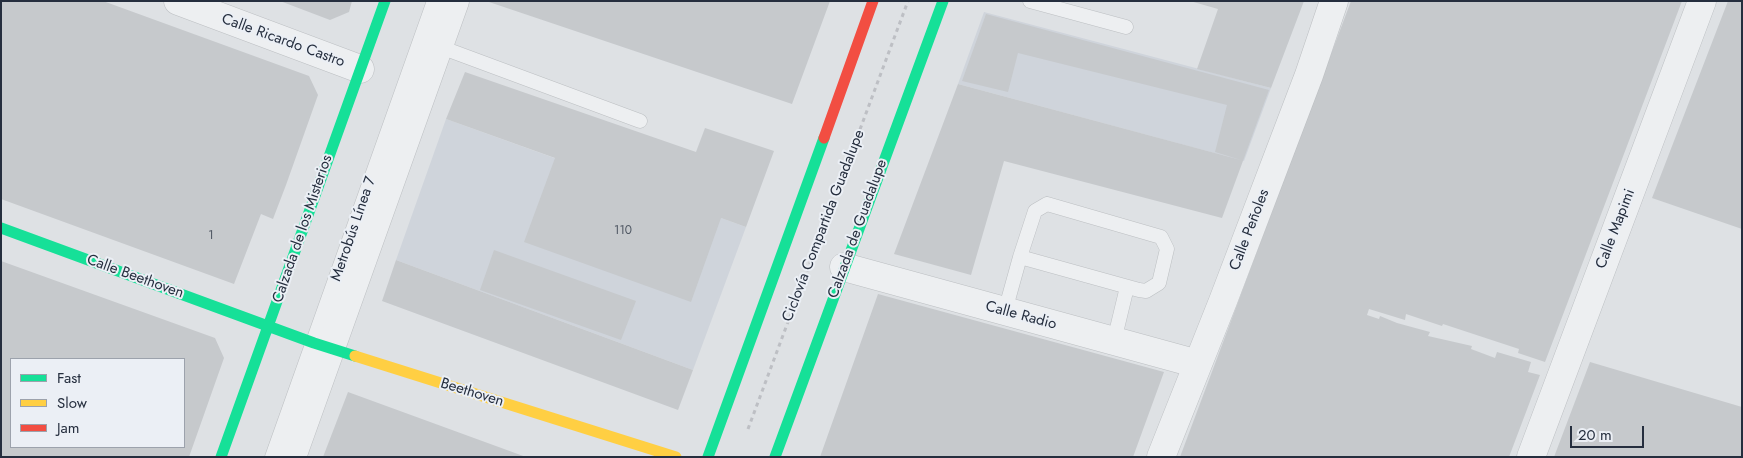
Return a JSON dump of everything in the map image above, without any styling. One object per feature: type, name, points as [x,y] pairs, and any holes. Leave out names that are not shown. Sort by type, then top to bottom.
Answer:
[{"type":"main road","name":"Calzada de los Misterios","points":[[221,457],[385,1]]},
{"type":"main road","points":[[708,457],[872,1]]},
{"type":"main road","name":"Calzada de Guadalupe","points":[[775,457],[943,1]]},
{"type":"main road","name":"Calle Beethoven","points":[[1,228],[269,327]]},
{"type":"main road","name":"Beethoven","points":[[269,327],[323,346],[676,457]]},
{"type":"street","name":"Calle Ricardo Castro","points":[[178,1],[360,69]]},
{"type":"street","points":[[292,457],[323,346],[429,43],[455,1]]},
{"type":"street","name":"Calle Peñoles","points":[[1161,457],[1302,93],[1334,1]]},
{"type":"street","name":"Calle Mapimi","points":[[1531,457],[1702,1]]},
{"type":"street","name":"Calle Radio","points":[[844,267],[1198,364]]},
{"type":"lane","points":[[434,1],[429,43],[640,122]]},
{"type":"lane","points":[[1030,1],[1126,27]]},
{"type":"lane","points":[[1005,311],[1020,257],[1035,211],[1047,204],[1160,238],[1168,249],[1159,284],[1146,291],[1020,257]]},
{"type":"lane","points":[[1114,341],[1127,287]]},
{"type":"lane","points":[[272,457],[323,346]]},
{"type":"path","name":"Ciclovía Compartida Guadalupe","points":[[747,432],[908,1]]},
{"type":"shaded area","points":[[984,12],[1271,88],[1244,161],[958,84]]},
{"type":"shaded area","points":[[446,119],[746,227],[693,370],[396,260]]},
{"type":"building","points":[[1,1],[103,1],[309,76],[318,95],[286,185],[273,219],[261,214],[234,284],[1,199]]},
{"type":"building","points":[[280,1],[352,1],[349,12],[330,20]]},
{"type":"building","points":[[486,1],[830,1],[792,104]]},
{"type":"building","points":[[1190,1],[1304,1],[1271,88],[1197,69],[1218,9]]},
{"type":"building","points":[[1351,1],[1682,1],[1545,362],[1518,353],[1519,349],[1443,324],[1442,326],[1406,314],[1405,320],[1369,309],[1367,315],[1379,319],[1380,316],[1430,332],[1428,336],[1472,346],[1471,349],[1495,358],[1497,352],[1531,362],[1528,372],[1540,375],[1509,457],[1180,457]]},
{"type":"building","points":[[1728,1],[1742,1],[1742,229],[1652,198]]},
{"type":"building","points":[[986,14],[1269,90],[1222,218],[1004,161],[971,275],[894,254],[958,84],[1241,160],[1215,152],[1227,105],[1018,53],[1008,92],[962,81]]},
{"type":"building","points":[[465,72],[696,152],[705,128],[774,151],[746,227],[721,218],[691,302],[524,242],[555,158],[446,119]]},
{"type":"building","points":[[494,250],[636,301],[621,340],[480,290]]},
{"type":"building","points":[[396,260],[693,370],[678,410],[382,301]]},
{"type":"building","points":[[1,261],[215,338],[224,358],[189,457],[1,457]]},
{"type":"building","points":[[878,294],[1164,372],[1133,457],[820,457]]},
{"type":"building","points":[[1590,362],[1742,407],[1742,457],[1554,457]]},
{"type":"building","points":[[348,392],[526,457],[323,457]]},
{"type":"traffic: fast","points":[[221,457],[385,1]]},
{"type":"traffic: fast","points":[[775,457],[943,1]]},
{"type":"traffic: fast","points":[[708,457],[824,138]]},
{"type":"traffic: fast","points":[[1,228],[314,343],[355,356]]},
{"type":"traffic: slow","points":[[355,356],[676,457]]},
{"type":"traffic: jam","points":[[824,138],[873,1]]}]
